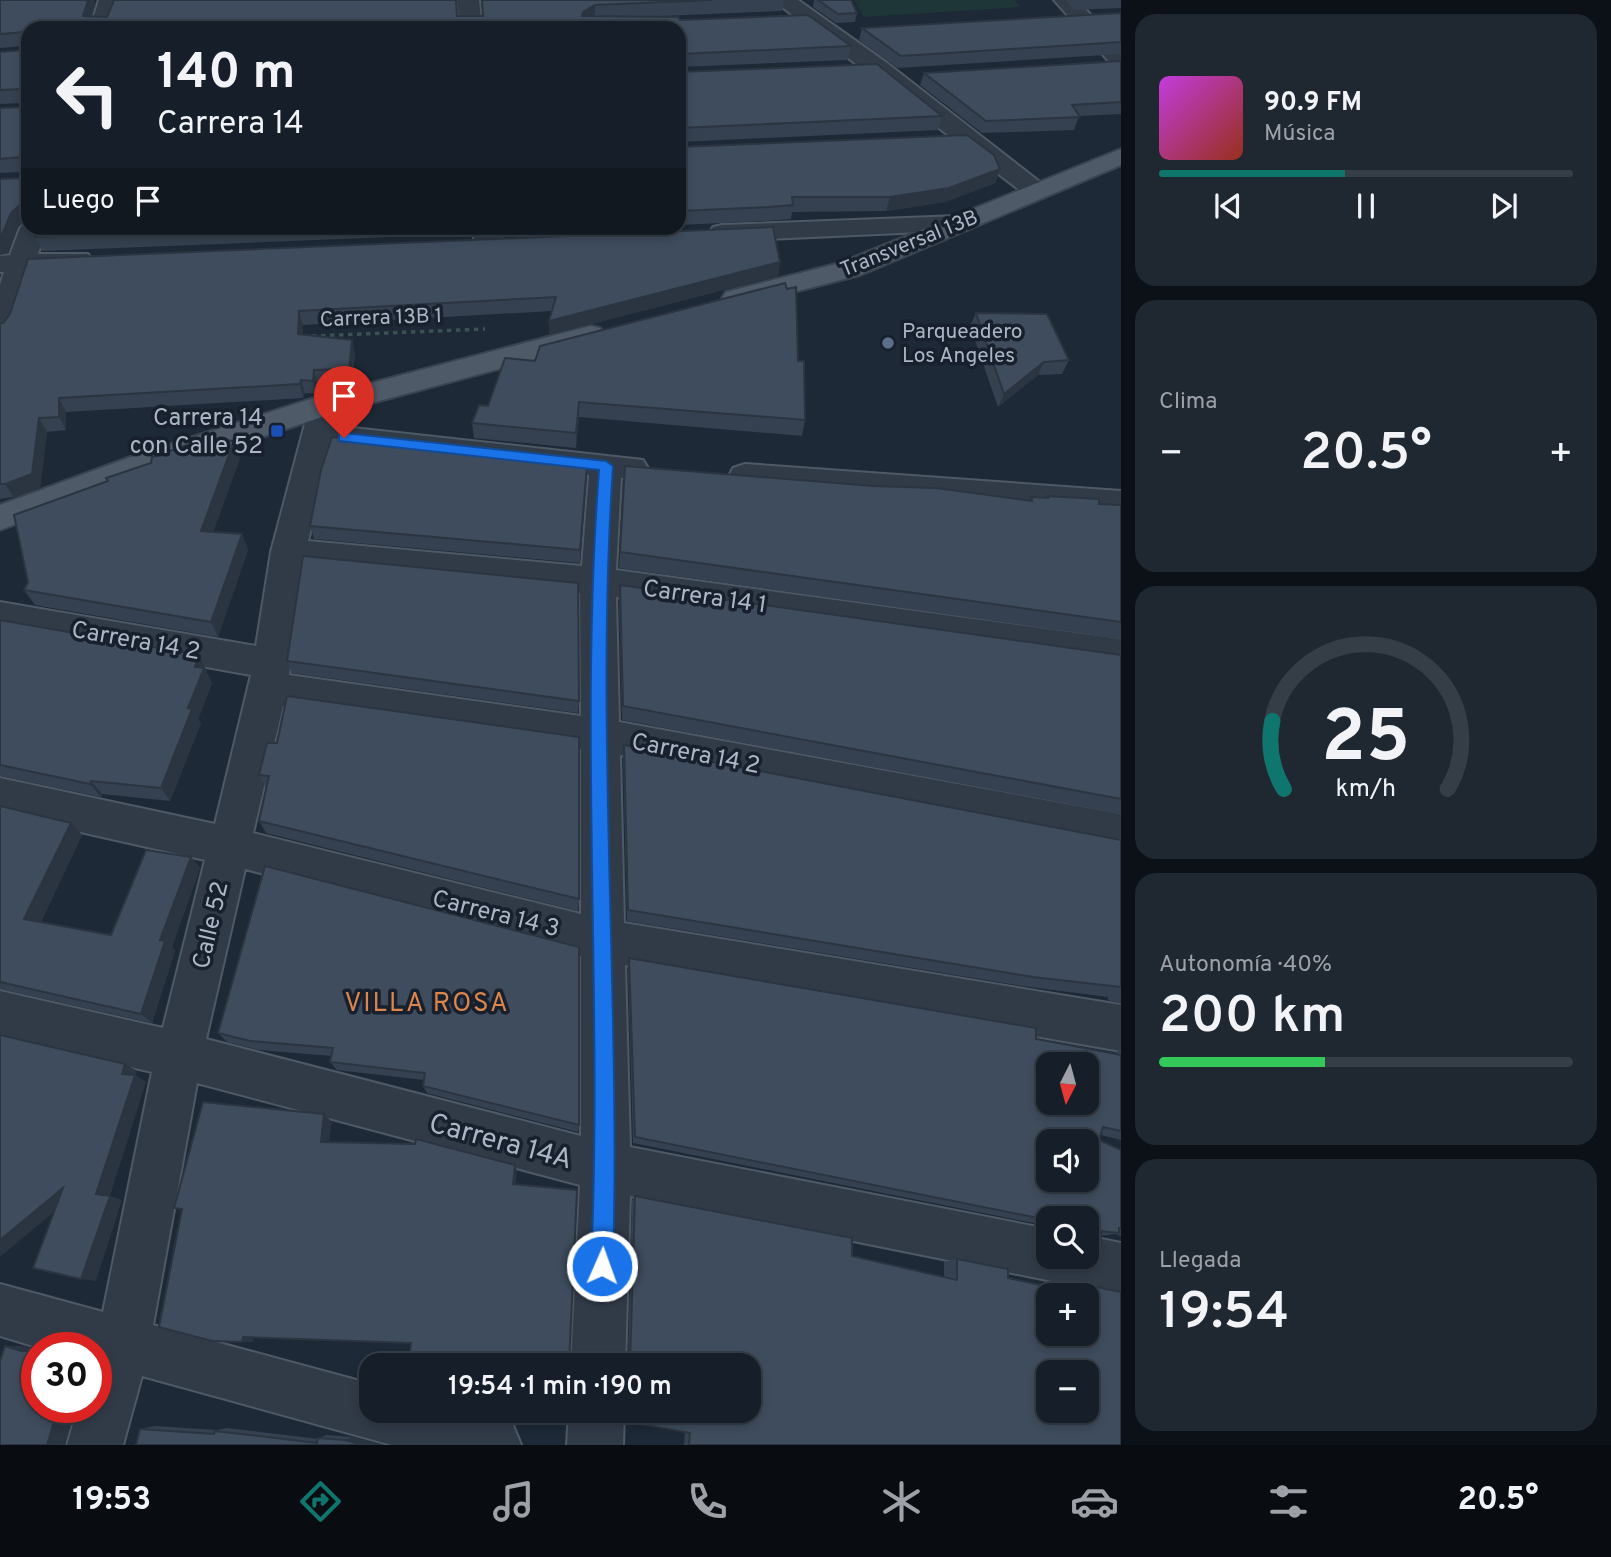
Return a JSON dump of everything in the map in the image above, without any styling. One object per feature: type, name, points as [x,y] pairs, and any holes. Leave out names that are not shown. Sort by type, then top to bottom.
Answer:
[{"type":"main road","name":"Transversal 13B","points":[[703,306],[850,269],[1121,156]]},
{"type":"main road","points":[[0,518],[139,466],[321,420],[611,330]]},
{"type":"street","points":[[103,21],[110,0]]},
{"type":"street","points":[[468,0],[470,21]]},
{"type":"street","points":[[784,0],[885,73],[1036,191]]},
{"type":"street","points":[[1060,10],[1082,18],[1108,16]]},
{"type":"street","points":[[1082,18],[1121,62]]},
{"type":"street","points":[[770,21],[869,30]]},
{"type":"street","points":[[1094,65],[1121,62]]},
{"type":"street","points":[[839,70],[932,75]]},
{"type":"street","points":[[928,140],[970,138]]},
{"type":"street","points":[[695,235],[958,223]]},
{"type":"street","points":[[0,327],[10,263],[28,235]]},
{"type":"street","points":[[461,244],[488,235],[516,242]]},
{"type":"street","points":[[10,263],[103,259]]},
{"type":"street","points":[[321,420],[606,466],[662,470]]},
{"type":"street","name":"Calle 52","points":[[95,1445],[123,1346],[179,1055],[270,676],[288,552],[321,420]]},
{"type":"street","points":[[598,1353],[606,1167],[598,581],[606,466]]},
{"type":"street","points":[[718,474],[1121,503]]},
{"type":"street","name":"Carrera 14 1","points":[[288,552],[598,581],[1121,654]]},
{"type":"street","name":"Carrera 14 2","points":[[0,616],[270,676],[1121,833]]},
{"type":"street","name":"Carrera 14 3","points":[[0,796],[229,846],[601,940],[1121,1028]]},
{"type":"street","name":"Carrera 14A","points":[[0,1014],[179,1055],[606,1167],[1036,1253]]},
{"type":"street","points":[[1099,1265],[1121,1269]]},
{"type":"street","points":[[0,1310],[123,1346],[493,1445]]},
{"type":"street","points":[[596,1445],[597,1423]]},
{"type":"path","name":"Carrera 13B 1","points":[[304,336],[498,328]]},
{"type":"green space","points":[[854,0],[1015,0],[1020,7],[864,17]]},
{"type":"building","points":[[0,0],[88,0],[83,16],[107,17],[114,0],[456,0],[457,16],[483,16],[482,0],[712,0],[595,5],[583,12],[582,16],[678,17],[680,20],[808,15],[851,46],[686,54],[686,21],[21,21],[21,32],[0,34]]},
{"type":"building","points":[[818,0],[851,0],[857,13],[838,14]]},
{"type":"building","points":[[1121,13],[1121,42],[901,56],[862,28]]},
{"type":"building","points":[[21,50],[21,89],[0,90],[0,52]]},
{"type":"building","points":[[1121,61],[1121,102],[1072,105],[1080,117],[986,121],[924,73]]},
{"type":"building","points":[[877,64],[942,116],[686,128],[686,72]]},
{"type":"building","points":[[21,107],[21,157],[0,159],[0,108]]},
{"type":"building","points":[[967,135],[994,155],[1000,169],[949,188],[890,197],[792,197],[793,205],[686,211],[686,147]]},
{"type":"building","points":[[21,178],[21,204],[11,213],[0,239],[0,179]]},
{"type":"building","points":[[773,227],[780,262],[549,321],[556,297],[299,311],[298,334],[352,340],[349,369],[314,370],[313,381],[301,380],[300,384],[59,398],[59,417],[39,418],[32,474],[0,484],[0,323],[10,314],[28,259],[587,235],[686,235],[686,231]]},
{"type":"building","points":[[36,235],[87,235],[35,237]]},
{"type":"building","points":[[785,283],[787,289],[796,287],[798,361],[804,361],[805,420],[579,402],[576,433],[472,423],[479,405],[488,406],[505,358],[535,361],[540,346]]},
{"type":"building","points":[[976,313],[1047,314],[1069,360],[1044,362],[1004,394]]},
{"type":"building","points":[[332,437],[587,465],[580,550],[310,526],[321,470]]},
{"type":"building","points":[[205,439],[234,441],[201,531],[242,534],[211,622],[24,590],[28,582],[14,515],[108,481],[106,478],[151,463],[152,457]]},
{"type":"building","points":[[625,466],[873,486],[936,488],[1032,501],[1031,497],[1048,498],[1047,496],[1099,499],[1099,504],[1121,505],[1121,622],[620,552]]},
{"type":"building","points":[[303,556],[578,583],[579,701],[287,661]]},
{"type":"building","points":[[620,585],[1121,655],[1121,799],[623,706]]},
{"type":"building","points":[[0,620],[199,655],[195,667],[204,668],[188,708],[192,709],[161,788],[91,781],[90,784],[0,765]]},
{"type":"building","points":[[287,696],[579,737],[579,899],[259,821],[269,776],[259,775],[267,743],[277,743]]},
{"type":"building","points":[[624,745],[1121,840],[1121,987],[1033,977],[628,910]]},
{"type":"building","points":[[0,806],[71,823],[24,919],[111,935],[146,850],[191,857],[160,940],[165,941],[141,1014],[0,982]]},
{"type":"building","points":[[265,866],[579,947],[579,1125],[423,1086],[425,1073],[330,1062],[333,1048],[250,1041],[218,1033]]},
{"type":"building","points":[[629,958],[1036,1028],[1036,1039],[1121,1055],[1121,1131],[1103,1127],[1099,1140],[1121,1150],[1119,1233],[1101,1231],[1099,1251],[1099,1206],[1036,1206],[1036,1218],[635,1137]]},
{"type":"building","points":[[0,1035],[125,1064],[122,1074],[135,1075],[96,1194],[110,1196],[81,1279],[33,1268],[63,1188],[0,1240]]},
{"type":"building","points":[[203,1102],[324,1114],[321,1142],[415,1144],[416,1139],[515,1165],[513,1184],[577,1190],[570,1353],[410,1353],[411,1343],[243,1337],[242,1342],[212,1341],[159,1327],[182,1209],[174,1208]]},
{"type":"building","points":[[635,1196],[852,1238],[852,1256],[957,1280],[957,1259],[1008,1269],[1008,1278],[1036,1284],[1036,1346],[1099,1346],[1099,1288],[1121,1292],[1121,1445],[689,1445],[690,1433],[635,1423],[761,1423],[761,1353],[630,1353]]},
{"type":"building","points":[[5,1346],[21,1351],[21,1423],[54,1423],[47,1445],[0,1445],[0,1361]]},
{"type":"building","points":[[140,1429],[214,1434],[215,1431],[317,1443],[318,1438],[345,1440],[363,1445],[136,1445]]},
{"type":"place","name":"Parqueadero Los Angeles","points":[[888,343]]},
{"type":"place","name":"Carrera 14 con Calle 52","points":[[277,431]]},
{"type":"district","name":"VILLA ROSA","points":[[427,1002]]},
{"type":"route","points":[[344,438],[606,466],[598,581],[606,1167],[602,1266]]}]
